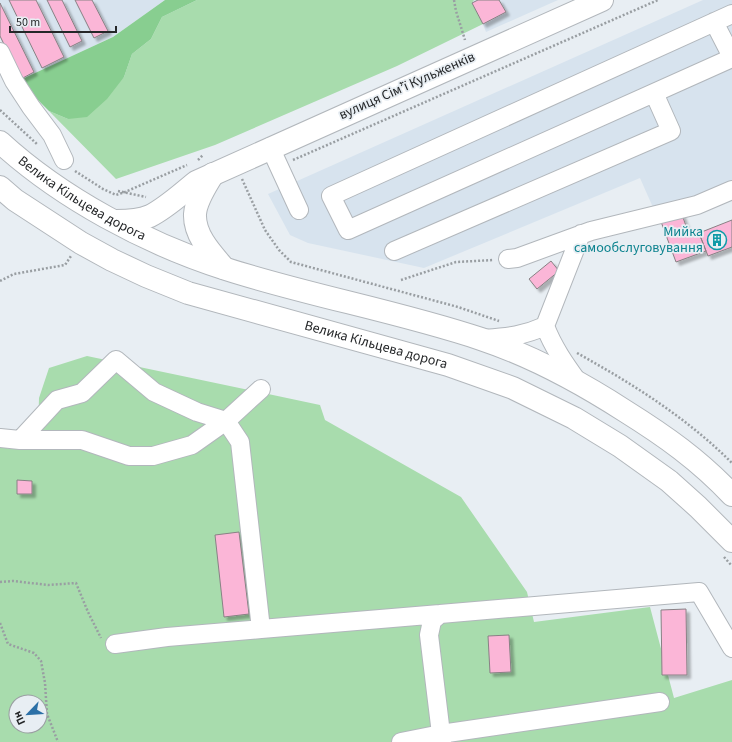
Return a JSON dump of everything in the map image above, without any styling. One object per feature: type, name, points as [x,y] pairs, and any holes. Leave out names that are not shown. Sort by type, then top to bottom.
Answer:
[{"type":"main road","name":"вулиця Сімʼї Кульженків","points":[[116,222],[149,216],[196,182],[209,165],[241,175],[274,157],[602,0]]},
{"type":"main road","name":"Велика Кільцева дорога","points":[[0,142],[12,154],[51,182],[85,204],[150,240],[225,269],[481,339],[528,358],[578,382],[663,434],[712,474],[732,494]]},
{"type":"main road","points":[[209,165],[195,214],[198,229],[205,245],[225,269]]},
{"type":"main road","name":"Велика Кільцева дорога","points":[[0,187],[73,253],[112,260],[188,293],[448,365],[514,388],[574,418],[620,446],[669,481],[698,507],[727,548]]},
{"type":"lane","points":[[714,22],[732,57],[348,230],[332,196],[714,22],[732,14]]},
{"type":"lane","points":[[0,52],[14,81],[52,135],[64,160]]},
{"type":"lane","points":[[394,251],[671,131],[654,93]]},
{"type":"lane","points":[[274,157],[299,210]]},
{"type":"lane","points":[[508,259],[517,258],[581,234],[697,205],[732,190]]},
{"type":"lane","points":[[578,382],[558,354],[547,332],[581,234]]},
{"type":"lane","points":[[481,339],[515,337],[532,332],[547,332]]},
{"type":"lane","points":[[20,440],[57,400],[82,392],[116,360],[154,392],[197,412],[226,422],[240,442],[261,629]]},
{"type":"lane","points":[[0,438],[20,440],[82,440],[128,456],[153,456],[192,445],[226,422],[261,389]]},
{"type":"lane","points":[[115,644],[167,637],[699,592],[732,648]]},
{"type":"lane","points":[[440,614],[432,621],[430,635],[442,738]]},
{"type":"lane","points":[[401,742],[442,738],[660,702]]},
{"type":"path","points":[[454,0],[465,40]]},
{"type":"path","points":[[274,157],[658,0]]},
{"type":"path","points":[[125,192],[209,165]]},
{"type":"path","points":[[241,175],[265,230],[279,250],[291,262],[458,307],[502,322]]},
{"type":"path","points":[[0,281],[14,274],[65,265],[73,253]]},
{"type":"path","points":[[401,280],[456,262],[508,259]]},
{"type":"path","points":[[547,332],[565,346],[609,371],[689,424],[732,463]]},
{"type":"path","points":[[727,548],[732,566]]},
{"type":"path","points":[[0,582],[13,581],[48,584],[76,583],[101,638],[115,644]]},
{"type":"path","points":[[0,623],[8,644],[34,652],[41,660],[45,683],[47,714],[58,742]]},
{"type":"shaded area","points":[[0,0],[165,0],[113,37],[20,80],[0,38]]},
{"type":"shaded area","points":[[474,0],[558,0],[486,32],[472,3]]},
{"type":"shaded area","points":[[703,0],[732,0],[732,185],[655,212],[640,178],[424,268],[308,243],[290,235],[268,194]]},
{"type":"green space","points":[[165,0],[197,0],[162,17],[151,39],[132,54],[124,77],[107,99],[87,117],[68,119],[49,111],[20,80],[113,37]]},
{"type":"green space","points":[[197,0],[474,0],[472,3],[483,24],[397,66],[215,145],[116,179],[49,111],[68,119],[124,77],[132,54],[151,39],[162,17]]},
{"type":"green space","points":[[87,356],[320,405],[325,420],[461,497],[527,592],[534,622],[650,607],[674,698],[732,680],[732,742],[0,742],[0,447],[13,449],[38,436],[39,398],[49,368]]},
{"type":"building","points":[[9,0],[36,0],[64,57],[42,68]]},
{"type":"building","points":[[47,0],[62,0],[82,41],[70,47]]},
{"type":"building","points":[[75,0],[92,0],[108,31],[94,38]]},
{"type":"building","points":[[478,0],[499,0],[506,12],[483,24],[472,3]]},
{"type":"building","points":[[0,3],[34,72],[21,79],[0,36]]},
{"type":"building","points":[[681,212],[690,237],[699,233],[706,251],[676,262],[660,219]]},
{"type":"building","name":"Мийка самообслуговування","points":[[732,220],[732,247],[708,256],[699,233]]},
{"type":"building","points":[[551,261],[559,271],[537,289],[529,279]]},
{"type":"building","points":[[17,480],[32,481],[32,494],[17,494]]},
{"type":"building","points":[[239,532],[249,614],[224,617],[215,535]]},
{"type":"building","points":[[686,609],[687,675],[662,675],[661,610]]},
{"type":"building","points":[[509,635],[511,672],[490,673],[488,636]]},
{"type":"place","name":"Мийка самообслуговування","points":[[717,240]]}]
